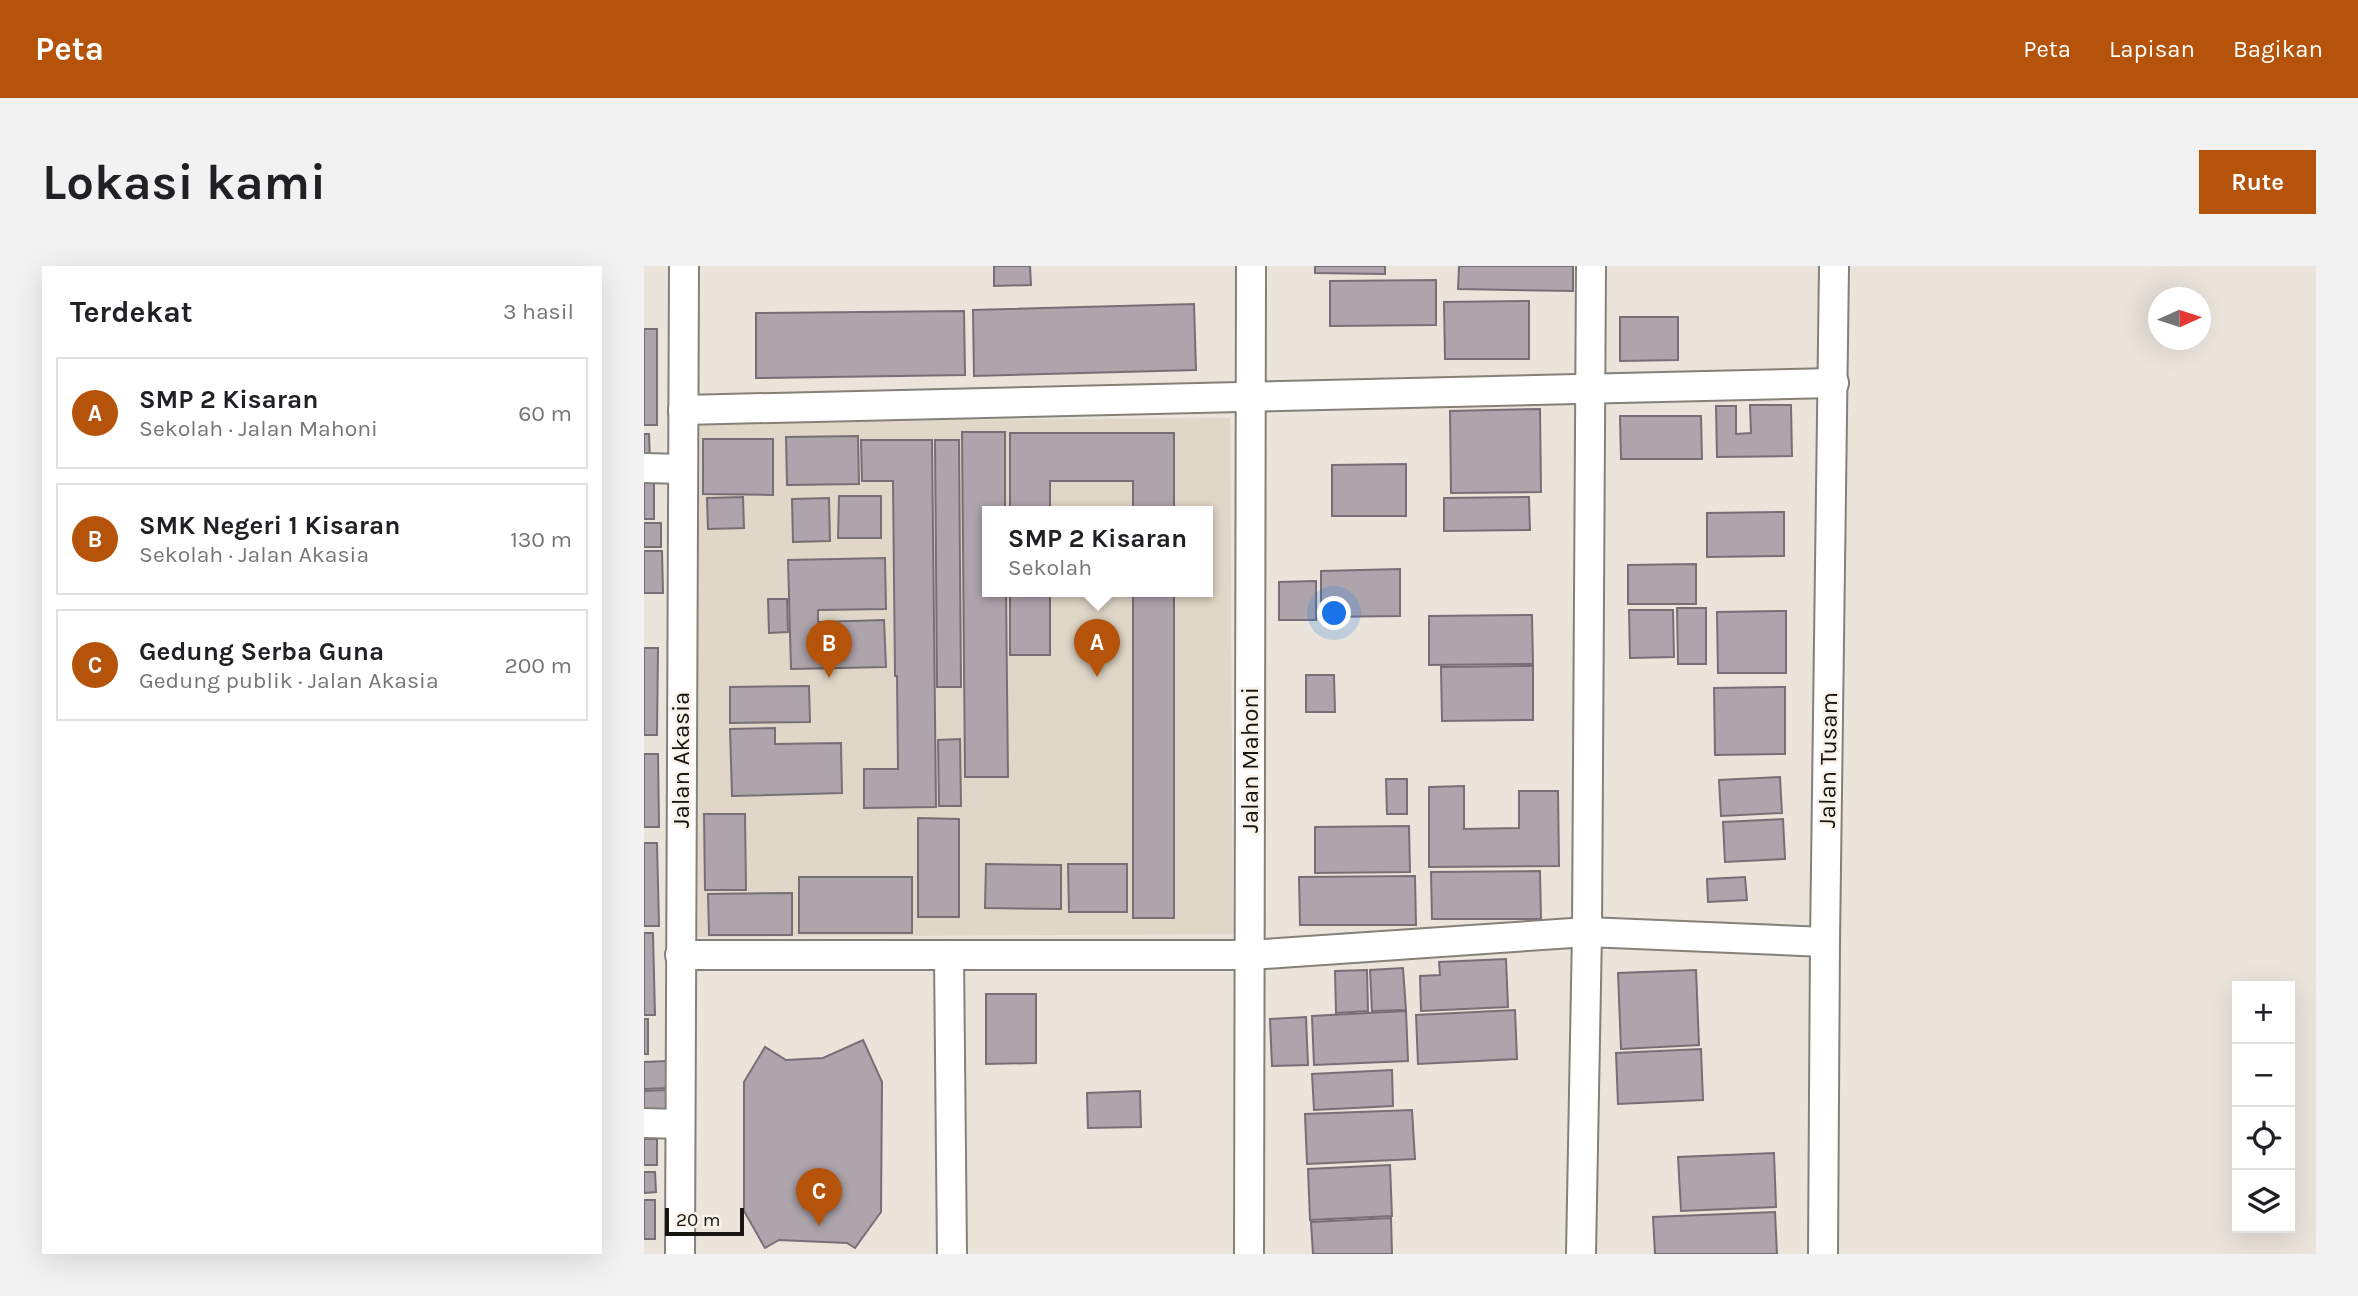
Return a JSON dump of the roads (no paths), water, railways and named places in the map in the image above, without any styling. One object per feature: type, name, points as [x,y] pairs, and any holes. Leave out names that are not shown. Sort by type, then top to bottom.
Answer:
[{"type":"street","name":"Jalan Akasia","points":[[680,1254],[684,266]]},
{"type":"street","name":"Jalan Mahoni","points":[[1249,1254],[1251,266]]},
{"type":"street","points":[[1581,1254],[1587,932],[1591,266]]},
{"type":"street","name":"Jalan Tusam","points":[[1823,1254],[1834,266]]},
{"type":"street","points":[[683,410],[1833,383]]},
{"type":"street","points":[[644,468],[683,469]]},
{"type":"street","points":[[680,955],[1250,955],[1587,932],[1825,942]]},
{"type":"street","points":[[949,955],[952,1254]]},
{"type":"street","points":[[644,1124],[680,1124]]},
{"type":"place","name":"SMP 2 Kisaran","points":[[1097,677]]},
{"type":"place","name":"SMK Negeri 1 Kisaran","points":[[829,678]]},
{"type":"place","name":"Gedung Serba Guna","points":[[819,1226]]}]
